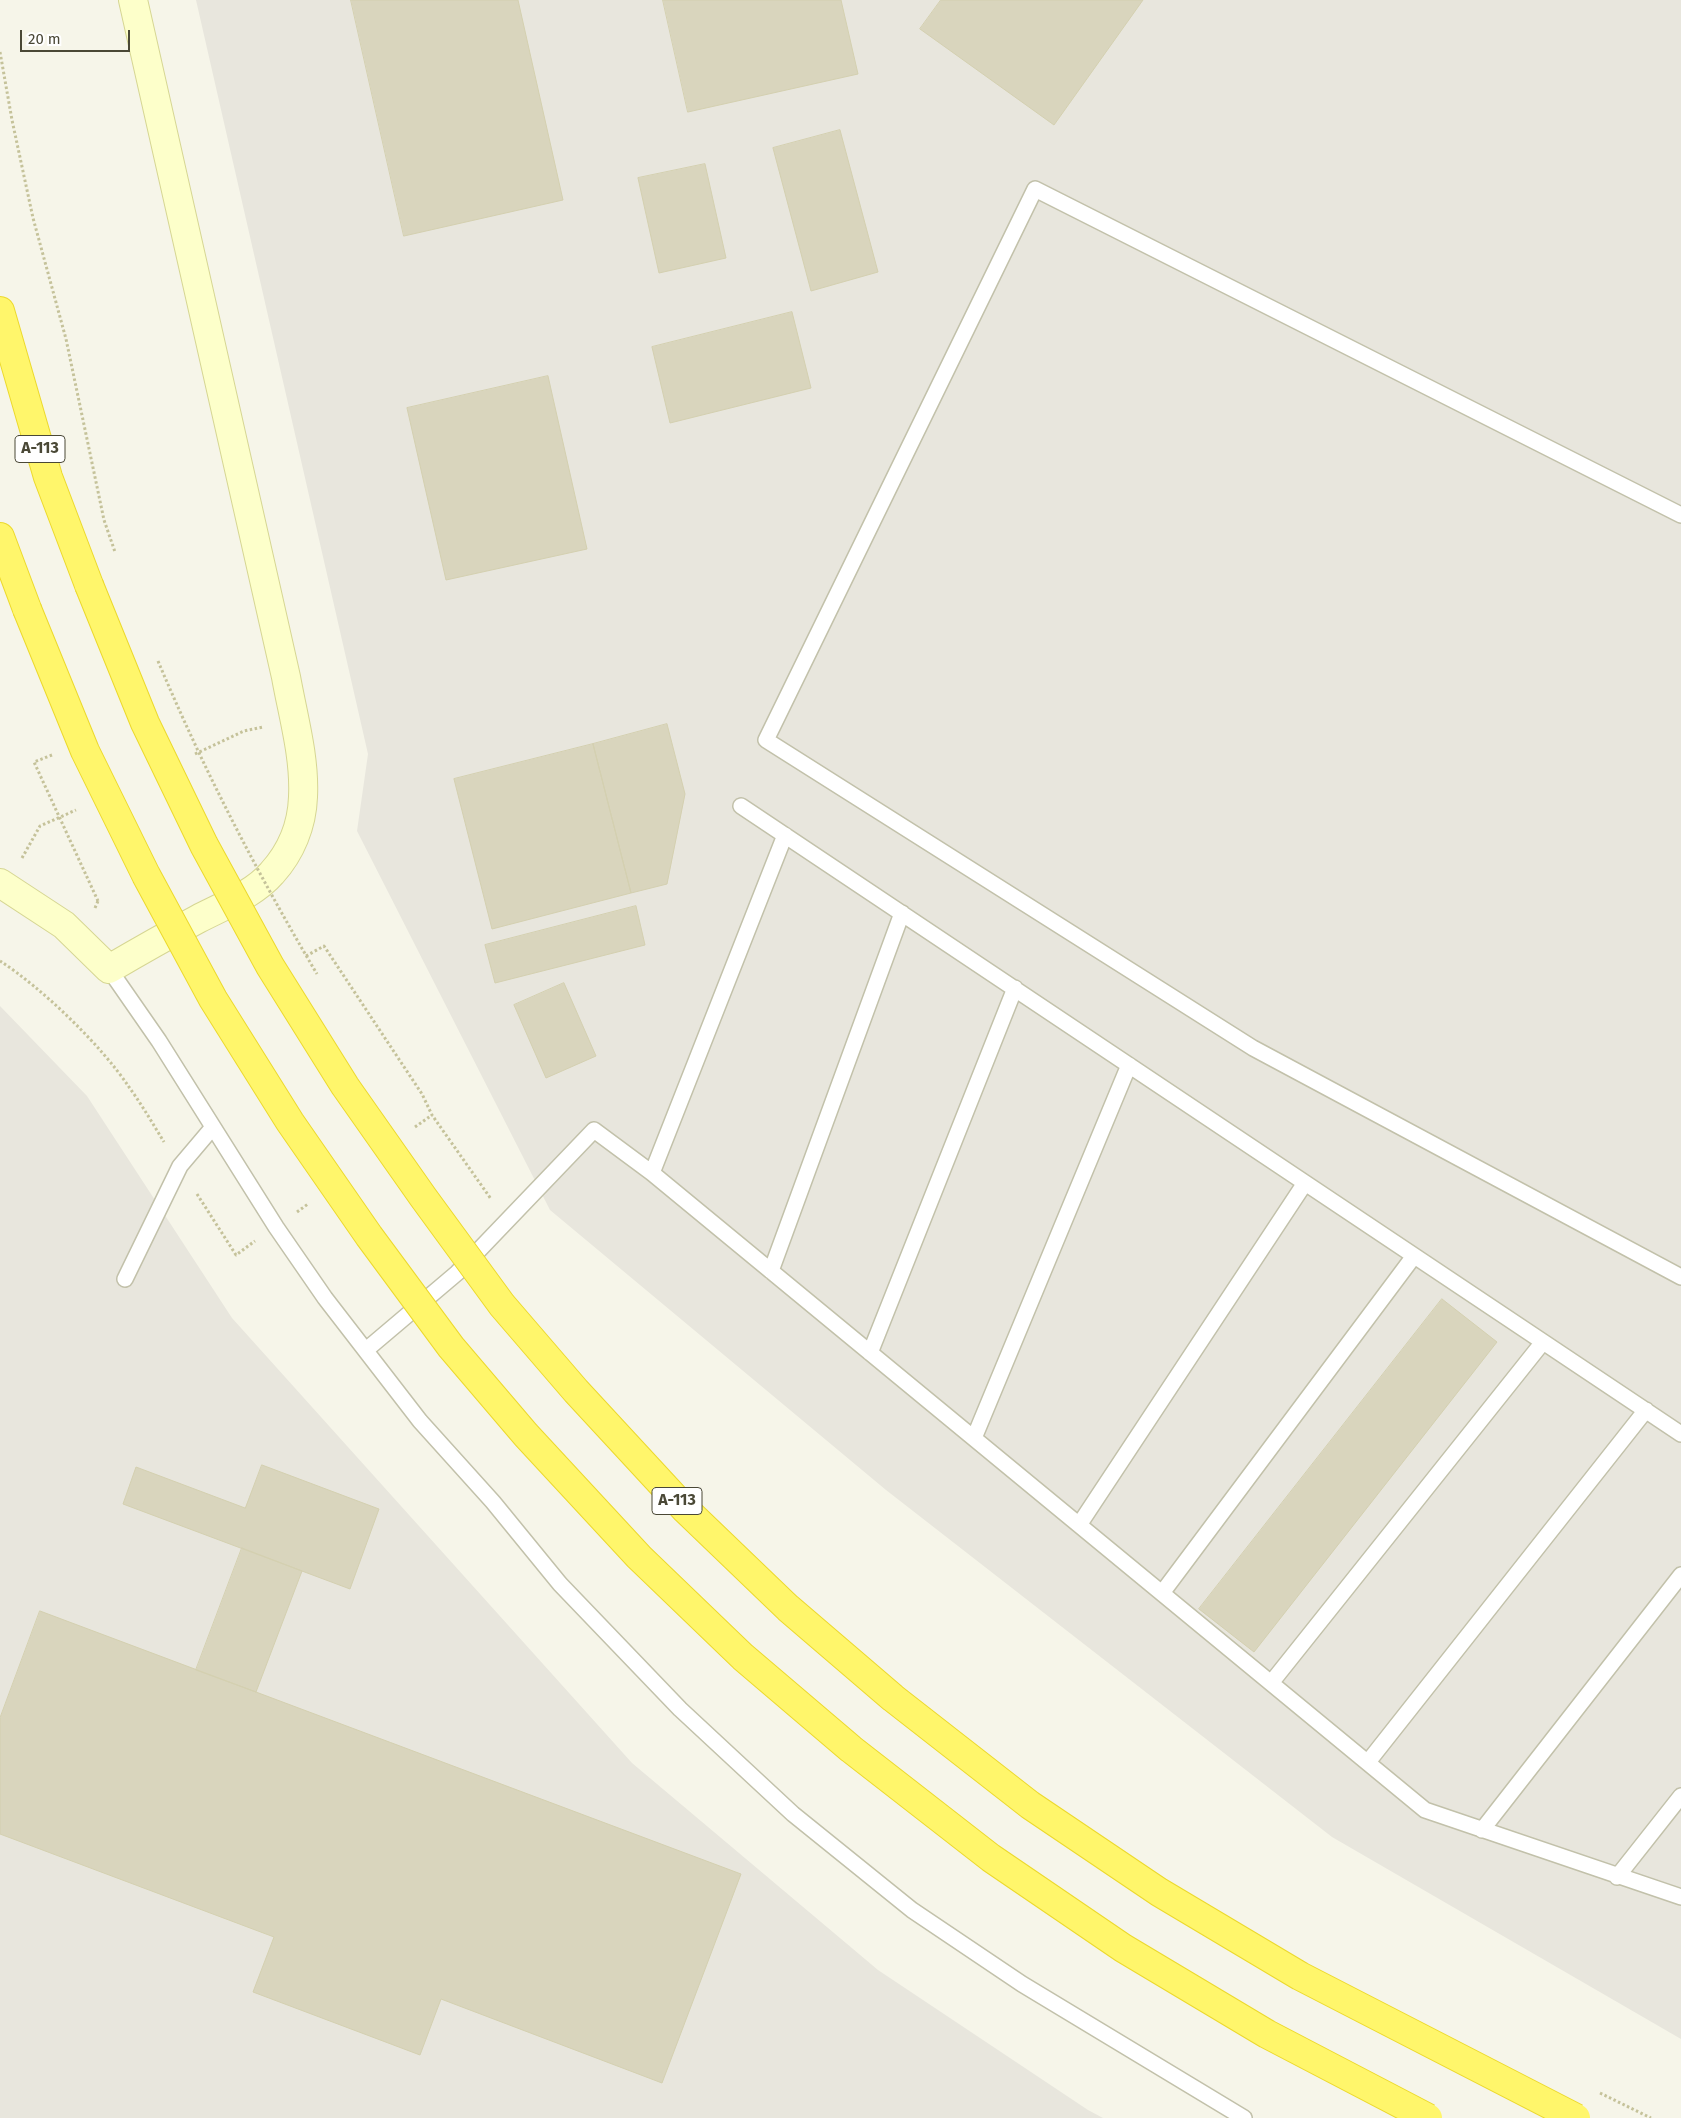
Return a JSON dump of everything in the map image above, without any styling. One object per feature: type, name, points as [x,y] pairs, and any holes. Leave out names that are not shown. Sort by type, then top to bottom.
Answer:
[{"type":"highway","name":"А-113","points":[[0,311],[48,477],[89,585],[145,724],[204,845],[270,966],[345,1086],[502,1305],[576,1391],[686,1510],[796,1614],[894,1698],[1030,1805],[1159,1892],[1300,1976],[1576,2118]]},
{"type":"highway","points":[[0,538],[26,609],[85,751],[146,875],[213,999],[290,1122],[369,1236],[451,1346],[526,1435],[638,1557],[743,1657],[851,1749],[991,1858],[1123,1948],[1267,2034],[1428,2118]]},
{"type":"street","points":[[5,885],[64,925],[109,969],[246,893],[271,874],[288,854],[299,825],[303,798],[303,770],[286,677],[132,0]]},
{"type":"lane","points":[[1681,515],[1036,189],[766,740],[1253,1048],[1681,1277]]},
{"type":"lane","points":[[742,806],[1681,1434]]},
{"type":"lane","points":[[652,1173],[785,835]]},
{"type":"lane","points":[[771,1271],[902,913]]},
{"type":"lane","points":[[109,969],[159,1041],[276,1227],[325,1298],[420,1421],[493,1502],[560,1584],[680,1709],[793,1814],[928,1920],[1022,1984],[1244,2118]]},
{"type":"lane","points":[[870,1353],[1015,988]]},
{"type":"lane","points":[[974,1438],[1129,1064]]},
{"type":"lane","points":[[125,1279],[180,1166],[213,1127]]},
{"type":"lane","points":[[366,1350],[457,1273],[594,1130],[652,1173],[1425,1810],[1617,1877],[1681,1897]]},
{"type":"lane","points":[[1079,1524],[1306,1183]]},
{"type":"lane","points":[[1162,1593],[1414,1256]]},
{"type":"lane","points":[[1271,1683],[1543,1342]]},
{"type":"lane","points":[[1368,1762],[1646,1410]]},
{"type":"lane","points":[[1482,1830],[1681,1575]]},
{"type":"lane","points":[[1617,1877],[1681,1796]]},
{"type":"path","points":[[0,52],[33,218],[66,339],[104,520],[116,555]]},
{"type":"path","points":[[156,654],[178,709],[237,831],[320,980]]},
{"type":"path","points":[[191,756],[244,731],[294,720]]},
{"type":"path","points":[[53,754],[34,762],[98,901]]},
{"type":"path","points":[[5,885],[40,826],[84,806]]},
{"type":"path","points":[[306,956],[324,946],[422,1094],[432,1115],[487,1196],[510,1218]]},
{"type":"path","points":[[411,1123],[417,1131]]},
{"type":"path","points":[[1592,2089],[1651,2118]]},
{"type":"shaded area","points":[[196,0],[1681,0],[1681,2039],[1332,1837],[886,1490],[550,1210],[357,831],[368,754]]},
{"type":"shaded area","points":[[0,1006],[87,1096],[232,1318],[632,1763],[878,1970],[1088,2110],[1103,2118],[0,2118]]},
{"type":"building","points":[[351,0],[518,0],[563,200],[404,236]]},
{"type":"building","points":[[663,0],[841,0],[858,74],[688,112]]},
{"type":"building","points":[[941,0],[1143,0],[1054,125],[920,29]]},
{"type":"building","points":[[840,130],[878,272],[811,291],[773,148]]},
{"type":"building","points":[[705,164],[726,258],[659,273],[638,178]]},
{"type":"building","points":[[792,312],[811,388],[670,423],[652,347]]},
{"type":"building","points":[[548,376],[587,549],[446,580],[407,408]]},
{"type":"building","points":[[667,724],[685,794],[667,884],[631,893],[593,744]]},
{"type":"building","points":[[593,744],[631,893],[492,929],[454,779]]},
{"type":"building","points":[[636,906],[645,945],[495,983],[485,945]]},
{"type":"building","points":[[564,983],[596,1056],[546,1078],[514,1005]]},
{"type":"building","points":[[1442,1299],[1497,1342],[1254,1652],[1199,1609]]},
{"type":"building","points":[[262,1465],[379,1509],[350,1589],[123,1504],[136,1467],[245,1508]]},
{"type":"building","points":[[242,1548],[302,1571],[256,1692],[196,1670]]},
{"type":"building","points":[[40,1611],[741,1874],[662,2083],[441,1999],[420,2055],[253,1992],[274,1937],[0,1834],[0,1718]]}]
